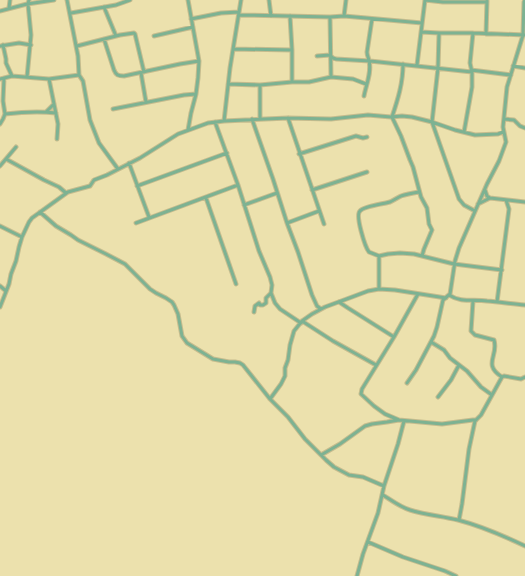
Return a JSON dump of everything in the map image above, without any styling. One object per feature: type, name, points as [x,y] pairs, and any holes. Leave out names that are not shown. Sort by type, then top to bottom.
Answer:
[{"type":"street","points":[[9,8],[10,0]]},
{"type":"street","points":[[27,77],[31,45],[29,0]]},
{"type":"street","points":[[0,11],[28,4],[54,0]]},
{"type":"street","points":[[68,0],[77,46],[79,75],[83,81],[90,120],[99,143],[118,169]]},
{"type":"street","points":[[71,13],[116,5],[130,0]]},
{"type":"street","points":[[188,0],[199,62],[196,94],[190,113],[188,130]]},
{"type":"street","points":[[224,121],[241,0]]},
{"type":"street","points":[[269,0],[271,16]]},
{"type":"street","points":[[344,16],[346,0]]},
{"type":"street","points":[[417,65],[425,0],[443,2],[487,1],[486,34]]},
{"type":"street","points":[[407,383],[431,342],[437,327],[443,300],[451,291],[454,264],[459,248],[484,190],[499,161],[506,142],[503,127],[507,87],[524,35],[524,1]]},
{"type":"street","points":[[104,7],[116,36]]},
{"type":"street","points":[[191,19],[221,13],[239,13],[271,16],[344,16],[422,23]]},
{"type":"street","points":[[290,16],[292,82]]},
{"type":"street","points":[[330,17],[331,76]]},
{"type":"street","points":[[364,96],[370,61],[367,52],[372,19]]},
{"type":"street","points":[[154,36],[193,27]]},
{"type":"street","points":[[421,32],[524,35]]},
{"type":"street","points":[[77,46],[134,33],[146,102]]},
{"type":"street","points":[[439,33],[438,68],[432,122],[459,199],[464,205],[475,211]]},
{"type":"street","points":[[464,132],[472,87],[472,71],[470,63],[473,33]]},
{"type":"street","points":[[104,39],[116,74],[119,76],[142,73],[180,64],[199,62]]},
{"type":"street","points":[[12,76],[6,63],[6,58],[1,45],[19,43],[31,45]]},
{"type":"street","points":[[234,49],[292,50]]},
{"type":"street","points":[[317,56],[330,55],[336,59],[417,65],[511,75]]},
{"type":"street","points":[[403,64],[403,78],[398,101],[392,117],[413,167],[419,192],[427,208],[429,224],[432,230],[422,256]]},
{"type":"street","points":[[513,66],[525,68]]},
{"type":"street","points":[[0,79],[12,76],[50,79],[79,75]]},
{"type":"street","points":[[228,84],[260,85],[309,82],[331,76],[354,79],[366,84]]},
{"type":"street","points":[[0,124],[5,114],[3,101],[4,78]]},
{"type":"street","points":[[50,79],[58,124],[57,138]]},
{"type":"street","points":[[260,85],[260,119]]},
{"type":"street","points":[[113,109],[184,94],[196,94]]},
{"type":"street","points":[[46,112],[54,104]]},
{"type":"street","points":[[5,114],[20,112],[56,113]]},
{"type":"street","points":[[0,307],[16,262],[22,237],[32,218],[66,193],[90,186],[94,180],[140,158],[178,134],[208,123],[252,119],[288,118],[331,120],[368,115],[412,117],[475,135],[498,134],[503,132]]},
{"type":"street","points":[[288,118],[324,224]]},
{"type":"street","points":[[252,119],[312,295],[317,306],[321,309]]},
{"type":"street","points":[[504,119],[514,120],[520,126],[525,128]]},
{"type":"street","points":[[215,122],[227,153],[259,251],[270,277],[272,285],[271,293],[277,307],[376,365]]},
{"type":"street","points":[[299,154],[356,136],[363,138],[367,137]]},
{"type":"street","points":[[0,166],[16,147]]},
{"type":"street","points":[[137,186],[227,153]]},
{"type":"street","points":[[6,159],[59,187],[66,193]]},
{"type":"street","points":[[129,163],[148,217]]},
{"type":"street","points":[[312,190],[366,172]]},
{"type":"street","points":[[136,223],[148,217],[238,186]]},
{"type":"street","points":[[484,190],[490,198]]},
{"type":"street","points":[[419,192],[402,196],[386,203],[359,211],[357,215],[367,250],[369,252],[379,256],[400,253],[422,256],[454,264],[502,270]]},
{"type":"street","points":[[244,205],[277,193]]},
{"type":"street","points":[[206,198],[236,284]]},
{"type":"street","points":[[478,204],[490,198],[525,202]]},
{"type":"street","points":[[497,302],[509,209],[506,200]]},
{"type":"street","points":[[287,223],[319,211]]},
{"type":"street","points":[[40,212],[56,226],[78,240],[125,264],[150,289],[172,302],[176,308],[181,332],[185,341],[213,359],[240,363],[251,374],[270,399],[288,417],[305,439],[334,467],[349,475],[363,477],[384,486]]},
{"type":"street","points":[[0,226],[22,237]]},
{"type":"street","points":[[379,256],[379,288]]},
{"type":"street","points":[[0,286],[6,291]]},
{"type":"street","points":[[270,399],[284,379],[285,368],[294,331],[301,322],[321,309],[379,288],[446,298]]},
{"type":"street","points":[[254,312],[255,306],[259,302],[260,305],[266,303],[266,298],[271,293]]},
{"type":"street","points":[[418,294],[362,389],[361,394],[385,414],[399,420],[442,424],[476,420]]},
{"type":"street","points":[[449,295],[460,300],[484,300],[525,305]]},
{"type":"street","points":[[473,301],[471,331],[475,336],[494,340],[495,345],[492,366],[495,372],[502,377],[525,378]]},
{"type":"street","points":[[339,302],[394,337]]},
{"type":"street","points":[[431,342],[444,350],[450,358],[466,371],[481,387],[492,395]]},
{"type":"street","points":[[438,397],[451,380],[459,365]]},
{"type":"street","points":[[458,520],[462,504],[469,448],[476,420],[502,377]]},
{"type":"street","points":[[321,455],[340,444],[365,426],[399,420]]},
{"type":"street","points":[[357,576],[378,513],[384,486],[404,421]]},
{"type":"street","points":[[382,495],[409,510],[458,520],[525,546]]},
{"type":"street","points":[[368,542],[456,576]]}]
